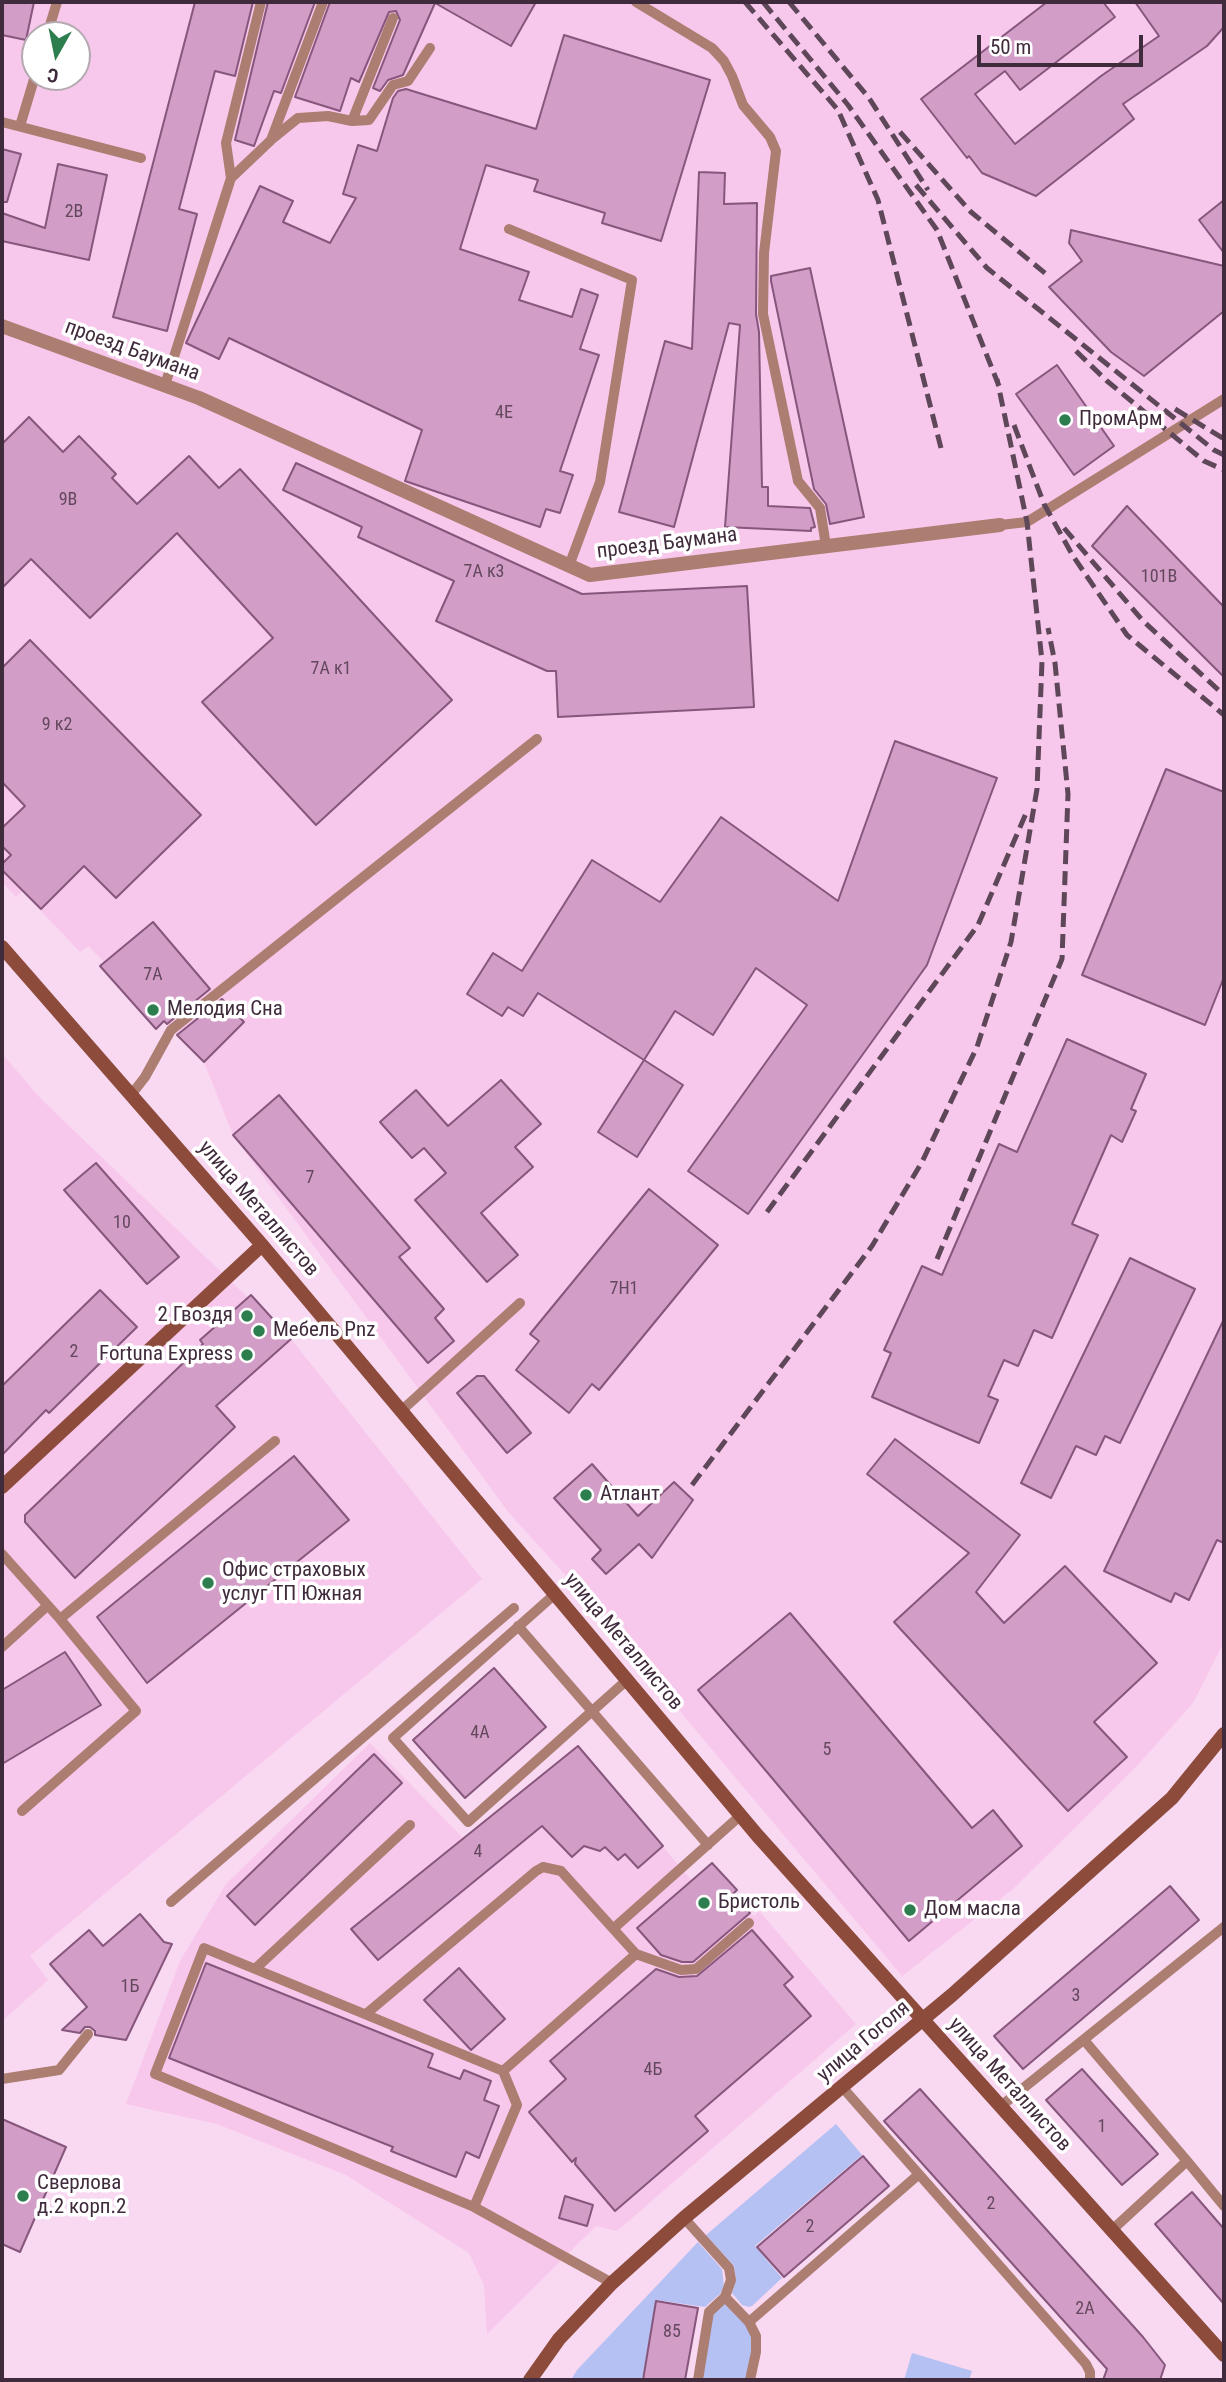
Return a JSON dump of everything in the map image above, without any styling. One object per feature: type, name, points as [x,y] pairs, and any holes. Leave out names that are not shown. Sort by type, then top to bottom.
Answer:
[{"type":"street","name":"проезд Баумана","points":[[2,326],[199,398],[590,575],[1000,525]]},
{"type":"street","name":"улица Металлистов","points":[[2,947],[262,1245],[741,1815],[1224,2355]]},
{"type":"street","points":[[2,1487],[262,1245]]},
{"type":"street","name":"улица Гоголя","points":[[530,2380],[559,2339],[612,2283],[684,2218],[924,2021],[1172,1798],[1224,1734]]},
{"type":"lane","points":[[51,21],[57,2]]},
{"type":"lane","points":[[164,385],[231,178],[226,143],[261,2]]},
{"type":"lane","points":[[271,140],[323,2]]},
{"type":"lane","points":[[636,2],[712,48],[724,61],[743,105],[770,137],[776,151],[764,253],[764,314],[798,481],[820,508],[826,546]]},
{"type":"lane","points":[[352,121],[393,18]]},
{"type":"lane","points":[[231,178],[298,118],[328,116],[352,121],[369,120],[393,85],[408,81],[430,48]]},
{"type":"lane","points":[[20,126],[30,91]]},
{"type":"lane","points":[[2,122],[141,158]]},
{"type":"lane","points":[[509,229],[632,280],[600,482],[569,566]]},
{"type":"lane","name":"проезд Баумана","points":[[1000,525],[1027,522],[1224,400]]},
{"type":"lane","points":[[131,1095],[145,1077],[171,1030],[537,739]]},
{"type":"lane","points":[[401,1411],[520,1303]]},
{"type":"lane","points":[[60,1619],[275,1441]]},
{"type":"lane","points":[[2,1554],[60,1619],[135,1711],[22,1811]]},
{"type":"lane","points":[[555,1594],[393,1738],[468,1822],[627,1680]]},
{"type":"lane","points":[[2,1647],[47,1606]]},
{"type":"lane","points":[[171,1902],[514,1608]]},
{"type":"lane","points":[[518,1626],[708,1844]]},
{"type":"lane","points":[[614,1928],[741,1815]]},
{"type":"lane","points":[[256,1968],[410,1825]]},
{"type":"lane","points":[[366,2014],[543,1867],[561,1871],[636,1954],[681,1970],[691,1971],[749,1923]]},
{"type":"lane","points":[[1001,2106],[1224,1927]]},
{"type":"lane","points":[[474,2207],[517,2105],[503,2071],[204,1948],[155,2074],[474,2207],[612,2283]]},
{"type":"lane","points":[[503,2071],[636,1954]]},
{"type":"lane","points":[[2,2079],[58,2070],[88,2034]]},
{"type":"lane","points":[[1084,2039],[1224,2206]]},
{"type":"lane","points":[[843,2088],[1089,2368],[1090,2380]]},
{"type":"lane","points":[[1112,2230],[1187,2161]]},
{"type":"lane","points":[[749,2322],[918,2175]]},
{"type":"lane","points":[[684,2218],[729,2268],[731,2280],[725,2297],[709,2312],[698,2380]]},
{"type":"lane","points":[[725,2297],[754,2329],[757,2341],[750,2380]]},
{"type":"shaded area","points":[[2,2],[1224,2],[1224,1642],[1193,1703],[1135,1768],[1013,1889],[902,1976],[569,1579],[509,1513],[233,1135],[204,1062],[164,1022],[156,1029],[100,966],[104,962],[88,946],[80,952],[22,891],[16,897],[2,882]]},
{"type":"shaded area","points":[[2,1054],[41,1099],[291,1339],[482,1579],[30,1956],[48,1980],[2,2021]]},
{"type":"shaded area","points":[[370,1743],[464,1839],[578,1746],[691,1880],[712,1863],[737,1890],[734,1894],[750,1913],[754,1916],[759,1911],[856,2024],[617,2231],[596,2226],[487,2334],[484,2285],[469,2253],[346,2175],[217,2124],[126,2104],[180,1961],[226,1884]]},
{"type":"shaded area","points":[[836,2124],[862,2155],[755,2246],[782,2278],[752,2306],[742,2305],[732,2293],[736,2280],[734,2266],[706,2235]]},
{"type":"shaded area","points":[[698,2242],[722,2269],[724,2286],[721,2293],[705,2307],[656,2300],[642,2380],[571,2380],[577,2370]]},
{"type":"shaded area","points":[[726,2301],[748,2324],[754,2336],[747,2380],[702,2380],[713,2314]]},
{"type":"shaded area","points":[[912,2353],[972,2371],[969,2380],[904,2380]]},
{"type":"building","points":[[2,2],[34,2],[30,21],[21,21],[21,39],[2,35]]},
{"type":"building","points":[[195,2],[253,2],[235,76],[215,71],[179,209],[197,214],[167,331],[113,317]]},
{"type":"building","points":[[268,2],[315,2],[281,93],[274,91],[254,146],[235,140]]},
{"type":"building","points":[[330,2],[536,2],[511,46],[435,3],[403,75],[388,80],[380,91],[373,88],[400,20],[396,11],[389,12],[359,82],[351,78],[340,111],[295,97]]},
{"type":"building","points":[[1047,2],[1103,2],[1115,17],[1020,90],[1005,71],[975,94],[1015,144],[1101,76],[1159,36],[1135,2],[1224,2],[1224,27],[1207,46],[1123,104],[1134,119],[1036,196],[982,173],[921,99]]},
{"type":"building","points":[[564,35],[710,80],[661,241],[602,223],[605,213],[534,191],[538,180],[486,165],[460,249],[529,272],[519,300],[572,317],[581,289],[598,295],[580,349],[599,355],[560,471],[573,475],[560,513],[546,509],[540,527],[405,481],[422,430],[229,338],[219,359],[186,343],[260,186],[293,201],[283,222],[330,243],[356,198],[343,194],[358,145],[377,151],[393,98],[398,91],[406,89],[536,129]]},
{"type":"building","points":[[2,149],[21,154],[7,202],[2,202]]},
{"type":"building","points":[[58,164],[107,175],[89,260],[2,241],[2,213],[45,228]]},
{"type":"building","points":[[699,172],[725,173],[724,204],[757,203],[756,314],[759,332],[762,487],[768,487],[768,506],[810,508],[815,527],[811,528],[811,531],[725,527],[740,325],[729,323],[674,527],[619,512],[665,341],[692,349]]},
{"type":"building","points":[[1224,200],[1224,253],[1199,220]]},
{"type":"building","points":[[1071,230],[1224,266],[1224,311],[1144,376],[1111,352],[1049,287],[1082,261],[1069,243]]},
{"type":"building","points":[[810,268],[864,517],[830,524],[826,504],[814,489],[771,281],[771,276]]},
{"type":"building","name":"ПромАрм","points":[[1057,365],[1114,446],[1074,475],[1016,394]]},
{"type":"building","points":[[29,417],[63,452],[79,436],[116,474],[112,478],[137,504],[189,456],[219,488],[240,469],[452,700],[316,825],[202,702],[273,638],[177,533],[90,618],[31,559],[2,588],[2,444]]},
{"type":"building","points":[[296,463],[582,594],[747,586],[754,707],[558,717],[556,671],[547,671],[436,621],[454,581],[358,537],[362,527],[283,490]]},
{"type":"building","points":[[1127,506],[1224,607],[1224,677],[1092,546]]},
{"type":"building","points":[[30,640],[201,815],[116,898],[84,866],[41,909],[2,870],[2,864],[11,855],[2,846],[2,828],[25,806],[2,782],[2,668]]},
{"type":"building","points":[[895,741],[997,778],[927,965],[748,1214],[688,1171],[807,1005],[756,968],[713,1035],[675,1011],[644,1060],[538,993],[523,1016],[508,1007],[502,1016],[467,994],[493,953],[522,971],[592,860],[660,902],[721,817],[838,901]]},
{"type":"building","points":[[1166,769],[1224,792],[1224,977],[1205,1025],[1082,975]]},
{"type":"building","points":[[153,922],[210,989],[167,1024],[164,1021],[156,1029],[100,966]]},
{"type":"building","points":[[222,999],[244,1022],[204,1062],[177,1035]]},
{"type":"building","points":[[1067,1039],[1146,1074],[1131,1109],[1136,1111],[1122,1142],[1111,1135],[1072,1224],[1098,1235],[1052,1338],[1034,1330],[1018,1366],[1004,1360],[988,1396],[998,1400],[979,1443],[872,1397],[891,1353],[884,1350],[922,1266],[942,1275],[999,1144],[1017,1152]]},
{"type":"building","points":[[644,1060],[683,1085],[637,1157],[598,1132]]},
{"type":"building","points":[[501,1080],[541,1124],[515,1147],[533,1167],[481,1213],[518,1255],[487,1282],[415,1200],[446,1173],[424,1148],[412,1158],[380,1122],[416,1090],[448,1126]]},
{"type":"building","points":[[279,1095],[410,1248],[399,1257],[444,1309],[435,1318],[454,1341],[428,1363],[233,1135]]},
{"type":"building","points":[[96,1163],[179,1257],[147,1284],[64,1190]]},
{"type":"building","points":[[649,1189],[718,1245],[599,1390],[592,1384],[569,1413],[516,1370],[539,1341],[530,1334]]},
{"type":"building","points":[[1130,1258],[1195,1289],[1120,1443],[1105,1436],[1096,1455],[1076,1446],[1051,1498],[1021,1483]]},
{"type":"building","points":[[100,1290],[137,1327],[49,1413],[46,1410],[2,1455],[2,1386]]},
{"type":"building","points":[[251,1295],[291,1339],[216,1406],[235,1427],[75,1578],[25,1522],[25,1515],[203,1344],[200,1340]]},
{"type":"building","points":[[1224,1319],[1224,1543],[1217,1540],[1189,1600],[1175,1593],[1171,1602],[1104,1571]]},
{"type":"building","points":[[477,1376],[484,1376],[531,1433],[507,1453],[457,1393]]},
{"type":"building","points":[[895,1439],[1020,1535],[976,1592],[1004,1623],[1065,1566],[1157,1663],[1094,1722],[1127,1757],[1068,1811],[894,1622],[969,1553],[867,1474]]},
{"type":"building","points":[[294,1456],[349,1520],[147,1683],[97,1617]]},
{"type":"building","points":[[592,1464],[638,1516],[674,1482],[693,1500],[652,1558],[639,1544],[606,1574],[592,1559],[601,1550],[554,1498]]},
{"type":"building","points":[[790,1613],[972,1828],[993,1810],[1022,1846],[909,1941],[698,1690]]},
{"type":"building","points":[[65,1652],[101,1705],[2,1764],[2,1690]]},
{"type":"building","points":[[494,1668],[546,1727],[465,1798],[413,1740]]},
{"type":"building","points":[[578,1746],[663,1846],[638,1868],[625,1854],[618,1860],[605,1847],[600,1851],[584,1846],[572,1857],[542,1826],[378,1960],[351,1929]]},
{"type":"building","points":[[374,1754],[402,1783],[255,1925],[227,1896]]},
{"type":"building","name":"Бристоль","points":[[712,1863],[737,1890],[733,1894],[750,1913],[693,1962],[682,1962],[661,1955],[637,1928]]},
{"type":"building","points":[[1170,1886],[1199,1920],[1023,2069],[994,2036]]},
{"type":"building","points":[[140,1914],[164,1942],[172,1944],[126,2040],[95,2035],[95,2031],[90,2027],[85,2027],[80,2033],[62,2030],[87,2007],[50,1964],[89,1930],[103,1946]]},
{"type":"building","points":[[752,1930],[793,1977],[784,1985],[811,2016],[695,2116],[708,2131],[615,2211],[575,2164],[576,2158],[572,2162],[529,2112],[566,2079],[550,2061],[656,1969],[679,1977],[697,1976]]},
{"type":"building","points":[[206,1963],[433,2054],[428,2067],[460,2079],[464,2070],[491,2081],[484,2100],[499,2106],[479,2158],[466,2152],[456,2177],[391,2151],[393,2147],[169,2058]]},
{"type":"building","points":[[459,1968],[505,2019],[471,2050],[424,2000]]},
{"type":"building","points":[[1082,2069],[1158,2154],[1122,2185],[1046,2100]]},
{"type":"building","points":[[920,2089],[1143,2337],[1165,2365],[1160,2380],[1103,2380],[1107,2369],[884,2121]]},
{"type":"building","name":"Сверлова д.2 корп.2","points":[[2,2119],[66,2147],[20,2252],[2,2244]]},
{"type":"building","points":[[863,2156],[889,2186],[784,2277],[757,2247]]},
{"type":"building","points":[[1192,2192],[1224,2229],[1224,2304],[1155,2224]]},
{"type":"building","points":[[565,2196],[593,2205],[587,2226],[559,2218]]},
{"type":"building","points":[[656,2301],[698,2308],[685,2380],[643,2380]]},
{"type":"railway","points":[[745,2],[838,110],[878,200],[941,448]]},
{"type":"railway","points":[[763,2],[848,105],[937,230],[999,386]]},
{"type":"railway","points":[[789,2],[869,98],[928,190]]},
{"type":"railway","points":[[900,132],[971,212],[1046,274]]},
{"type":"railway","points":[[916,185],[987,268],[1214,450],[1224,455]]},
{"type":"railway","points":[[1076,351],[1107,381],[1204,461],[1224,470]]},
{"type":"railway","points":[[692,1485],[872,1246],[922,1162],[977,1047],[1011,942],[1037,789],[1042,661],[1027,522],[997,379]]},
{"type":"railway","points":[[1175,409],[1224,439]]},
{"type":"railway","points":[[1014,425],[1044,504],[1073,556],[1127,635],[1224,715]]},
{"type":"railway","points":[[1064,528],[1143,621],[1224,695]]},
{"type":"railway","points":[[937,1259],[1062,959],[1068,794],[1055,663],[1048,628]]},
{"type":"railway","points":[[767,1212],[978,925],[1027,811]]},
{"type":"place","name":"ПромАрм","points":[[1065,420]]},
{"type":"place","name":"Мелодия Сна","points":[[153,1010]]},
{"type":"place","name":"2 Гвоздя","points":[[247,1316]]},
{"type":"place","name":"Мебель Pnz","points":[[259,1331]]},
{"type":"place","name":"Fortuna Express","points":[[247,1355]]},
{"type":"place","name":"Атлант","points":[[586,1495]]},
{"type":"place","name":"Офис страховых услуг ТП Южная","points":[[208,1583]]},
{"type":"place","name":"Бристоль","points":[[704,1903]]},
{"type":"place","name":"Дом масла","points":[[910,1910]]},
{"type":"place","name":"Сверлова д.2 корп.2","points":[[23,2196]]}]
